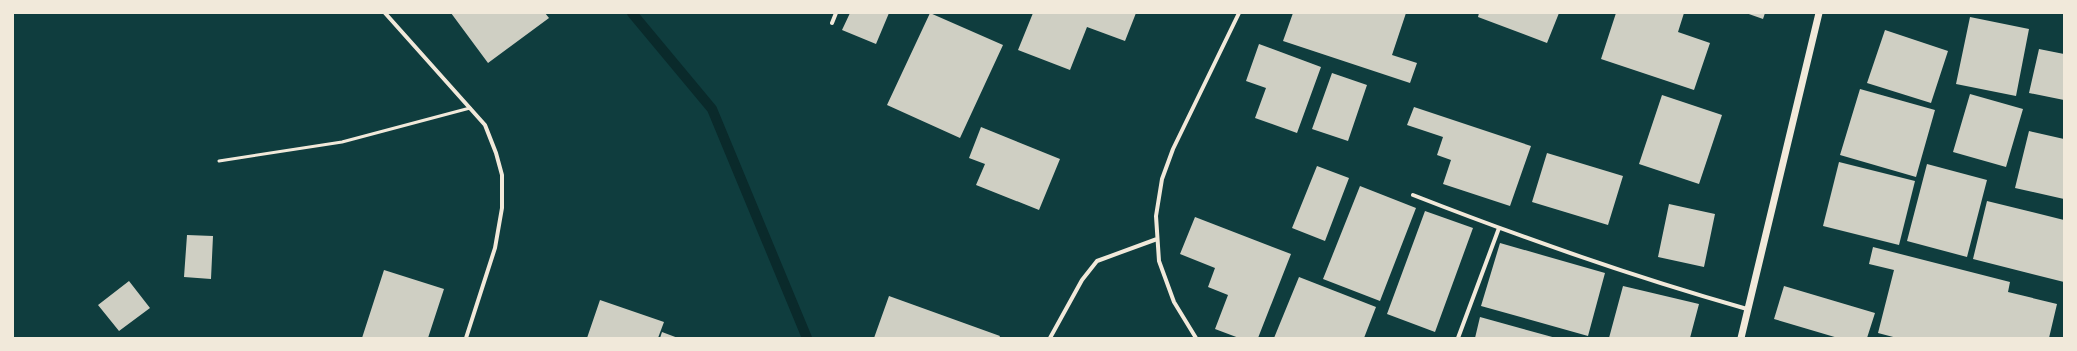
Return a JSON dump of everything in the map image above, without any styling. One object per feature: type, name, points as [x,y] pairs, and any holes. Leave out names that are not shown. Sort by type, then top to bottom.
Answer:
[{"type":"street","points":[[385,13],[485,125],[496,153],[502,175],[502,208],[495,248],[466,338]]},
{"type":"street","points":[[832,23],[836,13]]},
{"type":"street","points":[[1196,338],[1174,302],[1159,261],[1156,216],[1162,180],[1173,149],[1239,13]]},
{"type":"street","points":[[1741,338],[1819,13]]},
{"type":"street","points":[[1413,195],[1499,228],[1669,286],[1747,309]]},
{"type":"street","points":[[1458,338],[1499,228]]},
{"type":"street","points":[[1050,338],[1082,280],[1098,261],[1158,239]]},
{"type":"lane","points":[[219,161],[342,142],[470,108]]},
{"type":"building","points":[[451,13],[545,13],[549,18],[488,63]]},
{"type":"building","points":[[850,13],[889,13],[876,44],[842,30]]},
{"type":"building","points":[[930,13],[1003,45],[960,138],[887,105]]},
{"type":"building","points":[[1033,13],[1136,13],[1125,41],[1087,27],[1070,70],[1018,50]]},
{"type":"building","points":[[1293,13],[1406,13],[1392,55],[1417,63],[1410,83],[1283,41]]},
{"type":"building","points":[[1479,13],[1559,13],[1547,43],[1478,17]]},
{"type":"building","points":[[1616,13],[1684,13],[1678,32],[1710,43],[1694,90],[1601,59]]},
{"type":"building","points":[[1746,13],[1765,13],[1763,19]]},
{"type":"building","points":[[1970,17],[2029,29],[2016,96],[1956,84]]},
{"type":"building","points":[[1885,30],[1948,51],[1931,103],[1867,83]]},
{"type":"building","points":[[1259,44],[1321,67],[1297,133],[1255,118],[1266,88],[1246,81]]},
{"type":"building","points":[[2039,49],[2064,54],[2064,100],[2029,93]]},
{"type":"building","points":[[1332,73],[1367,85],[1348,141],[1312,129]]},
{"type":"building","points":[[1860,89],[1935,110],[1916,177],[1840,155]]},
{"type":"building","points":[[1970,94],[2023,109],[2006,167],[1953,152]]},
{"type":"building","points":[[1662,95],[1722,115],[1699,184],[1639,164]]},
{"type":"building","points":[[1414,107],[1531,146],[1510,206],[1443,184],[1451,160],[1437,155],[1443,137],[1407,125]]},
{"type":"building","points":[[981,127],[1060,159],[1039,210],[976,185],[985,164],[969,158]]},
{"type":"building","points":[[2029,131],[2064,139],[2064,199],[2015,188]]},
{"type":"building","points":[[1547,153],[1623,176],[1608,225],[1532,202]]},
{"type":"building","points":[[1839,162],[1915,181],[1899,245],[1823,226]]},
{"type":"building","points":[[1927,164],[1987,180],[1967,257],[1907,241]]},
{"type":"building","points":[[1317,166],[1349,178],[1325,241],[1292,228]]},
{"type":"building","points":[[1360,186],[1416,208],[1380,301],[1323,279]]},
{"type":"building","points":[[1987,201],[2064,220],[2064,282],[1973,259]]},
{"type":"building","points":[[1669,204],[1715,214],[1704,267],[1658,257]]},
{"type":"building","points":[[1425,211],[1473,228],[1435,332],[1387,314]]},
{"type":"building","points":[[1195,217],[1291,254],[1258,338],[1239,338],[1215,329],[1228,295],[1208,287],[1215,268],[1180,254]]},
{"type":"building","points":[[187,235],[213,236],[211,279],[184,277]]},
{"type":"building","points":[[1500,243],[1605,273],[1588,336],[1481,306]]},
{"type":"building","points":[[1873,247],[2010,282],[2008,292],[2057,304],[2049,338],[1897,338],[1878,333],[1894,270],[1869,264]]},
{"type":"building","points":[[384,270],[444,289],[428,338],[362,338]]},
{"type":"building","points":[[1299,277],[1376,307],[1364,338],[1274,338]]},
{"type":"building","points":[[129,281],[150,308],[119,331],[98,305]]},
{"type":"building","points":[[1623,286],[1699,304],[1690,338],[1609,338]]},
{"type":"building","points":[[1784,286],[1875,313],[1867,338],[1838,338],[1774,319]]},
{"type":"building","points":[[889,296],[1000,336],[999,338],[874,338]]},
{"type":"building","points":[[600,300],[664,322],[658,338],[587,338]]},
{"type":"building","points":[[1480,317],[1556,338],[1475,338]]},
{"type":"building","points":[[662,332],[678,338],[660,338]]},
{"type":"waterway","points":[[632,13],[712,109],[807,338]]}]
